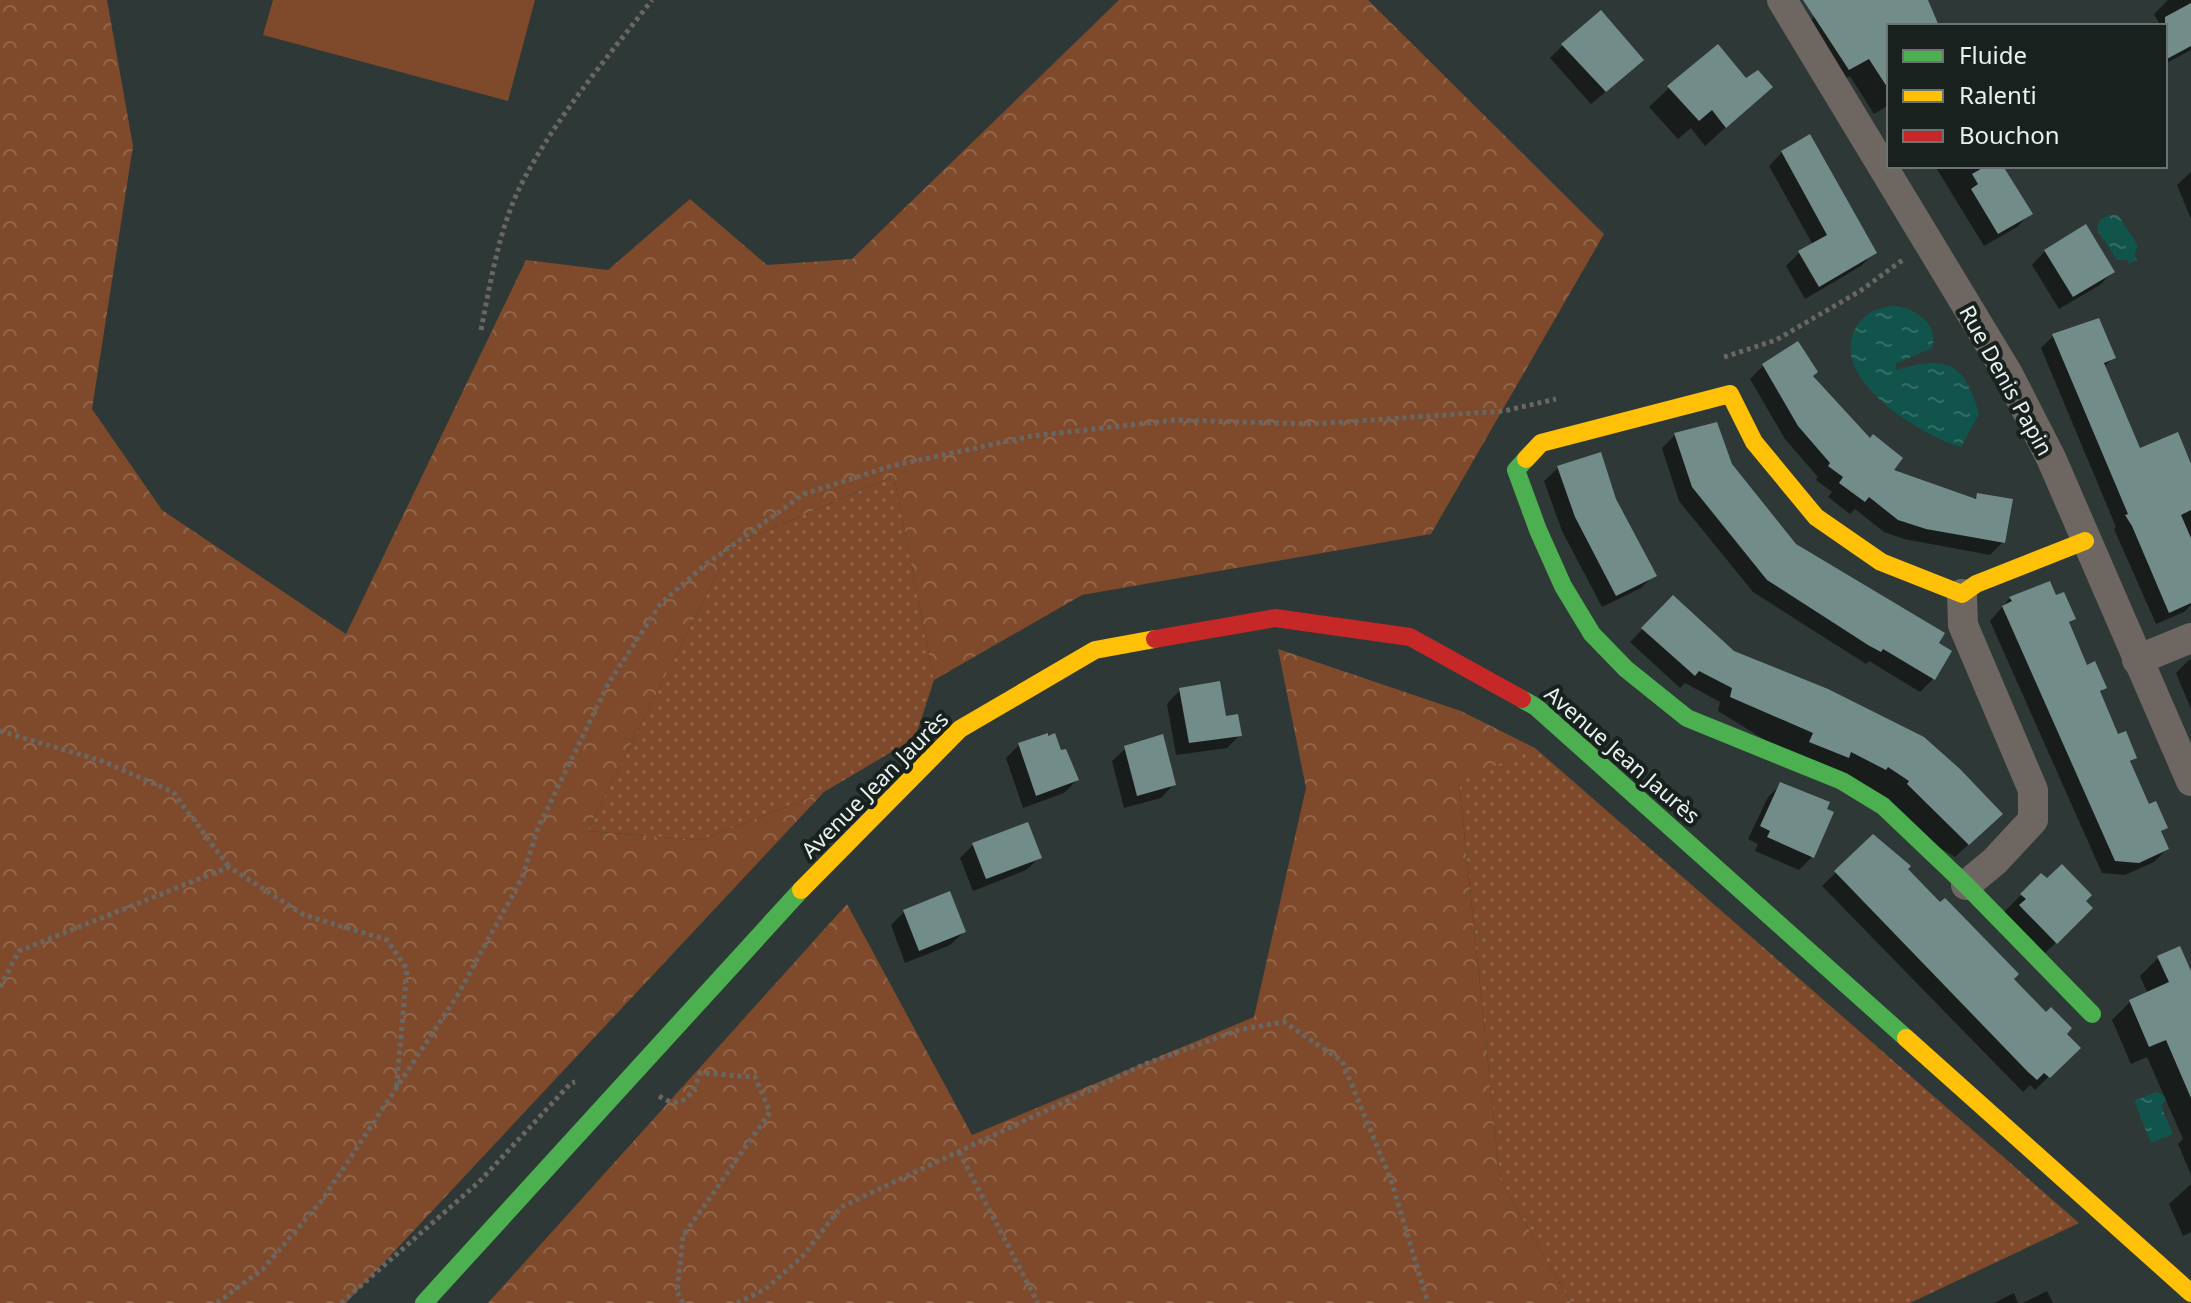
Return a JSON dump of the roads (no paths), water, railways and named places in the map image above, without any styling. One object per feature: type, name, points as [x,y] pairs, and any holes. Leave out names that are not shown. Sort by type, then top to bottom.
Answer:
[{"type":"main road","points":[[2085,541],[1976,584],[1962,594],[1881,562],[1816,517],[1754,442],[1730,394],[1541,443],[1516,470],[1563,586],[1592,634],[1626,669],[1687,718],[1842,781],[1883,806],[1966,885],[2092,1014]]},
{"type":"main road","name":"Avenue Jean Jaurès","points":[[424,1303],[771,921],[960,729],[1095,650],[1275,618],[1410,637],[1536,707],[2191,1293]]},
{"type":"street","name":"Rue Denis Papin","points":[[1782,0],[2008,374],[2051,458],[2191,781]]},
{"type":"street","points":[[1962,594],[1963,625],[2033,790],[2033,820],[1995,861],[1966,885]]},
{"type":"street","points":[[2137,660],[2191,638]]},
{"type":"water","points":[[2109,215],[2118,215],[2138,246],[2134,255],[2137,260],[2129,264],[2127,260],[2117,260],[2097,229],[2100,220]]},
{"type":"water","points":[[1893,306],[1917,313],[1929,324],[1933,339],[1932,348],[1895,364],[1897,370],[1914,365],[1941,364],[1960,373],[1967,383],[1979,414],[1961,447],[1903,418],[1866,385],[1855,366],[1851,347],[1856,327],[1872,312]]},
{"type":"water","points":[[2156,1092],[2165,1096],[2166,1100],[2161,1106],[2173,1134],[2151,1143],[2134,1101]]}]
